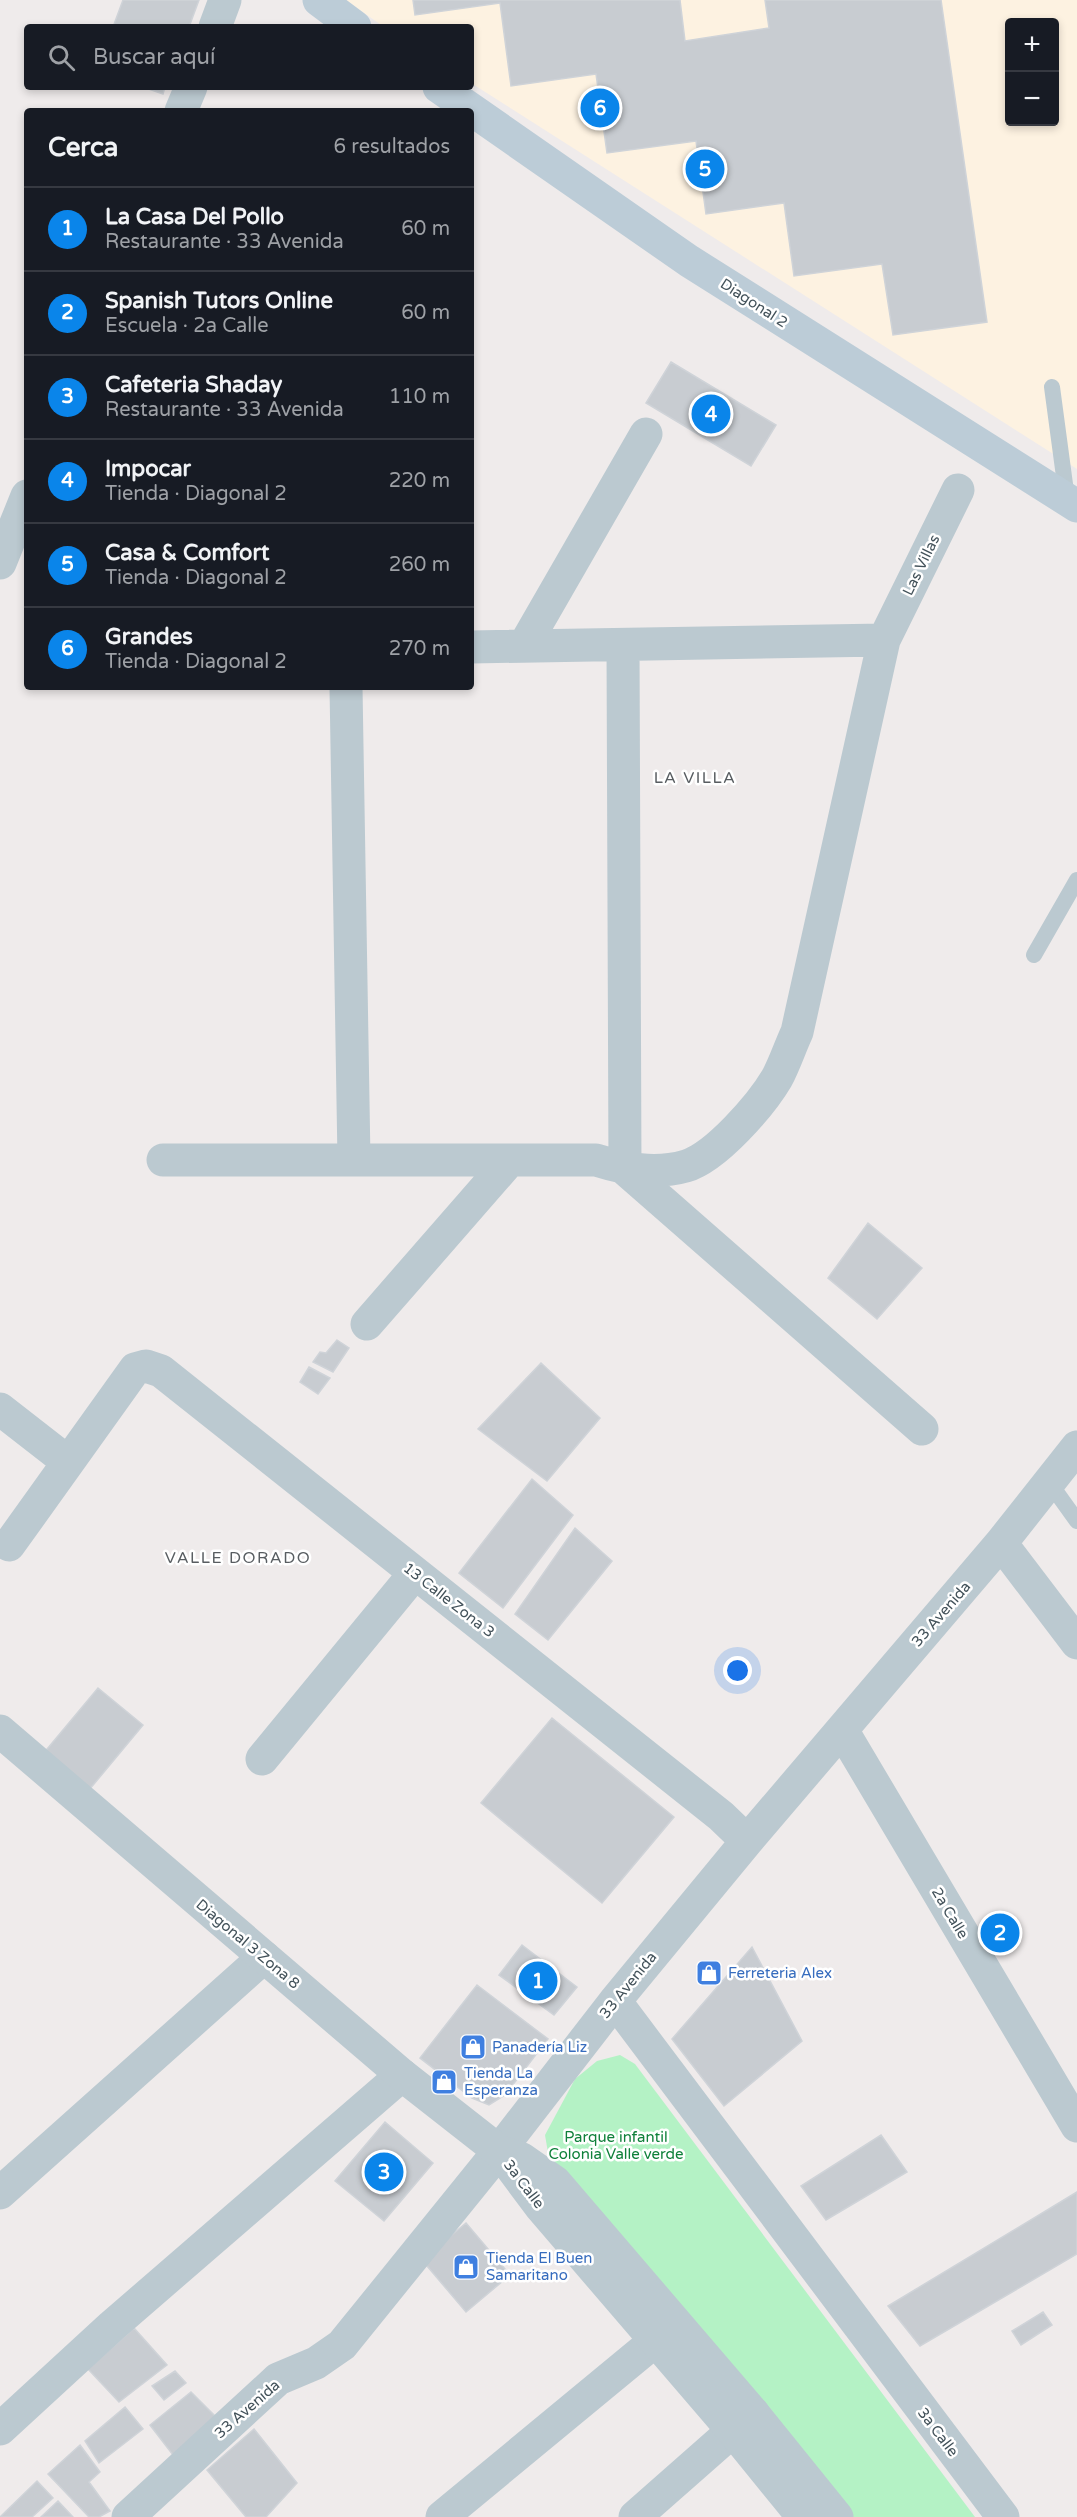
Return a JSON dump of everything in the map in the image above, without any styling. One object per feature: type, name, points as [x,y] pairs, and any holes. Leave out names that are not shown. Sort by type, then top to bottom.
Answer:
[{"type":"main road","points":[[319,0],[351,24]]},
{"type":"main road","name":"Diagonal 2","points":[[443,90],[469,108]]},
{"type":"main road","name":"Diagonal 2","points":[[474,111],[689,261],[1072,503]]},
{"type":"street","points":[[215,24],[225,0]]},
{"type":"street","points":[[182,108],[190,90]]},
{"type":"street","points":[[524,646],[646,434]]},
{"type":"street","name":"Las Villas","points":[[625,1169],[655,1170],[687,1166],[720,1146],[747,1117],[776,1078],[797,1032],[884,640],[958,490]]},
{"type":"street","points":[[0,563],[24,503]]},
{"type":"street","points":[[474,646],[884,640]]},
{"type":"street","points":[[623,645],[625,1169]]},
{"type":"street","points":[[346,690],[354,1160]]},
{"type":"street","points":[[163,1160],[596,1160],[625,1169],[922,1429]]},
{"type":"street","points":[[367,1324],[510,1160]]},
{"type":"street","name":"13 Calle Zona 3","points":[[68,1462],[135,1369],[147,1366],[161,1371],[721,1816],[747,1841]]},
{"type":"street","points":[[0,1409],[68,1462],[9,1545]]},
{"type":"street","name":"33 Avenida","points":[[128,2517],[278,2379],[322,2360],[342,2345],[499,2151],[615,2001],[747,1841],[1001,1543],[1077,1447]]},
{"type":"street","points":[[1001,1543],[1077,1643]]},
{"type":"street","points":[[262,1759],[415,1573]]},
{"type":"street","name":"2a Calle","points":[[842,1730],[1077,2126]]},
{"type":"street","name":"Diagonal 3 Zona 8","points":[[0,1731],[402,2075],[499,2151]]},
{"type":"street","points":[[0,2193],[264,1957]]},
{"type":"street","name":"3a Calle","points":[[615,2001],[1003,2517]]},
{"type":"street","points":[[0,2429],[122,2318],[402,2075]]},
{"type":"street","name":"3a Calle","points":[[499,2151],[540,2206],[655,2341],[743,2423],[837,2517]]},
{"type":"street","name":"3a Calle","points":[[499,2151],[522,2159],[555,2182],[743,2423],[803,2517]]},
{"type":"street","points":[[442,2517],[655,2341]]},
{"type":"street","points":[[635,2517],[743,2423]]},
{"type":"lane","points":[[1052,387],[1072,503]]},
{"type":"lane","points":[[1034,955],[1077,880]]},
{"type":"lane","points":[[1049,1482],[1077,1521]]},
{"type":"shaded area","points":[[346,0],[1077,0],[1077,469],[474,85],[474,24],[380,24]]},
{"type":"green space","name":"Parque infantil Colonia Valle verde","points":[[620,2055],[635,2064],[975,2517],[851,2517],[551,2170],[545,2135],[575,2079],[597,2061]]},
{"type":"building","points":[[123,0],[199,0],[190,24],[114,24]]},
{"type":"building","points":[[413,0],[680,0],[685,41],[769,28],[765,0],[941,0],[987,322],[893,335],[882,264],[794,276],[784,203],[706,214],[696,141],[607,153],[596,74],[511,86],[500,3],[415,15]]},
{"type":"building","points":[[152,90],[164,90],[163,94]]},
{"type":"building","points":[[671,362],[776,425],[751,466],[646,403]]},
{"type":"building","points":[[868,1223],[922,1268],[877,1319],[828,1278]]},
{"type":"building","points":[[337,1340],[349,1348],[333,1372],[313,1362],[320,1352],[326,1353]]},
{"type":"building","points":[[541,1363],[600,1418],[547,1481],[478,1429]]},
{"type":"building","points":[[309,1367],[330,1378],[318,1394],[300,1382]]},
{"type":"building","points":[[532,1479],[573,1515],[503,1608],[459,1573]]},
{"type":"building","points":[[575,1528],[612,1561],[548,1640],[515,1614]]},
{"type":"building","points":[[98,1688],[143,1725],[89,1790],[43,1754]]},
{"type":"building","points":[[552,1718],[674,1817],[602,1903],[481,1803]]},
{"type":"building","points":[[522,1945],[577,1987],[554,2015],[499,1975]]},
{"type":"building","points":[[752,1947],[802,2041],[724,2106],[672,2039]]},
{"type":"building","points":[[477,1985],[548,2039],[505,2095],[489,2105],[472,2098],[420,2058]]},
{"type":"building","points":[[385,2122],[433,2163],[384,2221],[335,2181]]},
{"type":"building","points":[[881,2135],[907,2172],[826,2220],[801,2186]]},
{"type":"building","points":[[1077,2192],[1077,2254],[920,2346],[888,2306]]},
{"type":"building","name":"Tienda El Buen Samaritano","points":[[466,2223],[510,2275],[466,2312],[422,2260]]},
{"type":"building","points":[[1043,2312],[1052,2325],[1021,2345],[1012,2331]]},
{"type":"building","points":[[134,2328],[167,2365],[119,2402],[88,2369]]},
{"type":"building","points":[[175,2371],[186,2383],[164,2400],[152,2386]]},
{"type":"building","points":[[191,2392],[218,2419],[173,2455],[150,2425]]},
{"type":"building","points":[[125,2407],[143,2429],[99,2463],[85,2441]]},
{"type":"building","points":[[254,2429],[297,2483],[266,2517],[246,2517],[207,2470]]},
{"type":"building","points":[[80,2445],[100,2472],[89,2482],[110,2511],[99,2517],[89,2517],[48,2474]]},
{"type":"building","points":[[37,2481],[53,2498],[32,2517],[0,2517]]},
{"type":"building","points":[[58,2501],[73,2517],[41,2517]]},
{"type":"place","name":"Grandes","points":[[600,108]]},
{"type":"place","name":"Casa & Comfort","points":[[705,169]]},
{"type":"place","name":"Impocar","points":[[711,414]]},
{"type":"place","name":"Spanish Tutors Online","points":[[1000,1933]]},
{"type":"place","name":"Ferreteria Alex","points":[[709,1973]]},
{"type":"place","name":"La Casa Del Pollo","points":[[538,1981]]},
{"type":"place","name":"Panadería Liz","points":[[473,2047]]},
{"type":"place","name":"Tienda La Esperanza","points":[[444,2082]]},
{"type":"place","name":"Cafeteria Shaday","points":[[384,2172]]},
{"type":"place","name":"Tienda El Buen Samaritano","points":[[466,2267]]},
{"type":"district","name":"LA VILLA","points":[[695,778]]},
{"type":"district","name":"VALLE DORADO","points":[[238,1558]]}]
